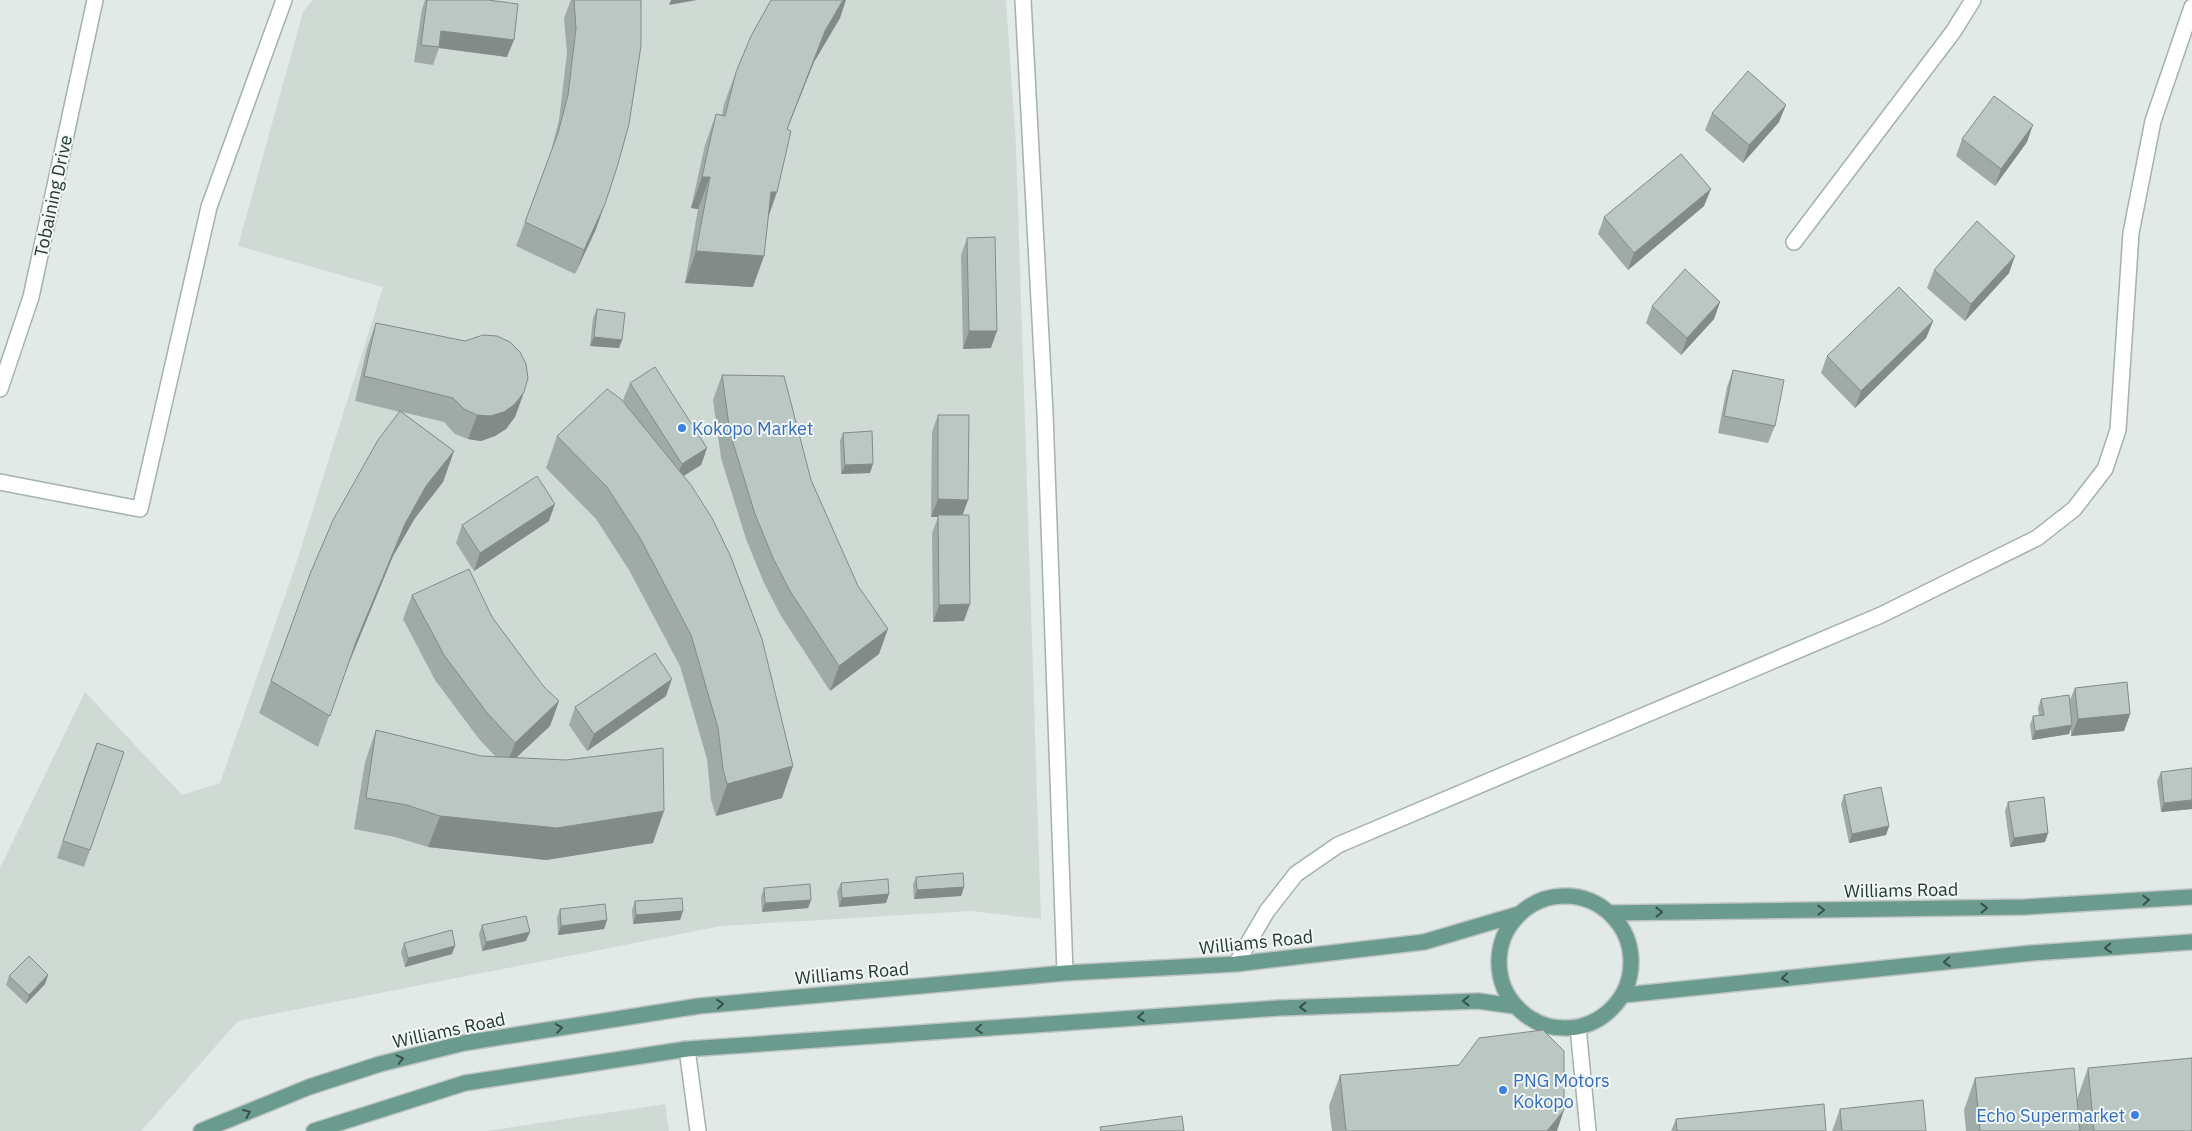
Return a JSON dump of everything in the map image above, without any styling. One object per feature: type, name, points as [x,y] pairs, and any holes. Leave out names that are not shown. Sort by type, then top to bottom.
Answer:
[{"type":"main road","name":"Williams Road","points":[[1514,1006],[1504,988],[1499,969],[1500,949],[1506,930],[1519,914],[1540,900],[1564,896],[1589,900],[1610,913],[1625,933],[1631,957],[1624,995]]},
{"type":"main road","name":"Williams Road","points":[[1610,913],[2026,907],[2192,897]]},
{"type":"main road","name":"Williams Road","points":[[201,1131],[309,1087],[380,1064],[464,1043],[699,1006],[1065,973],[1236,964],[1424,942],[1519,914]]},
{"type":"main road","points":[[314,1131],[465,1084],[687,1050],[1279,1008],[1478,1001],[1514,1006],[1543,1025],[1578,1027],[1599,1019],[1624,995],[2032,953],[2192,942]]},
{"type":"street","name":"Tobaining Drive","points":[[0,389],[30,297],[95,0]]},
{"type":"street","points":[[0,482],[140,509],[208,207],[284,0]]},
{"type":"street","points":[[1023,0],[1045,413],[1065,973]]},
{"type":"street","points":[[1794,242],[1952,32],[1973,0]]},
{"type":"street","points":[[1236,964],[1268,911],[1296,874],[1338,845],[1881,615],[2037,538],[2074,509],[2105,468],[2118,430],[2131,233],[2153,121],[2192,7]]},
{"type":"street","points":[[1578,1027],[1588,1131]]},
{"type":"street","points":[[687,1050],[698,1131]]},
{"type":"shaded area","name":"Kokopo Market","points":[[313,0],[1006,0],[1016,145],[1041,919],[970,911],[721,926],[238,1021],[141,1131],[0,1131],[0,868],[85,692],[182,795],[220,783],[294,570],[383,287],[238,246],[303,12]]},
{"type":"shaded area","points":[[665,1104],[669,1131],[487,1131]]},
{"type":"building","points":[[427,0],[488,0],[518,4],[514,40],[441,31],[439,47],[421,45]]},
{"type":"building","points":[[574,0],[641,0],[641,46],[629,124],[605,204],[584,250],[525,222],[558,133],[568,95],[576,28]]},
{"type":"building","points":[[771,0],[843,0],[825,31],[787,129],[791,131],[777,192],[771,192],[764,256],[696,251],[710,177],[702,177],[716,114],[725,116],[736,72],[751,36]]},
{"type":"building","points":[[1748,71],[1786,105],[1749,145],[1712,113]]},
{"type":"building","points":[[1994,96],[2033,125],[2001,169],[1962,139]]},
{"type":"building","points":[[1681,154],[1711,189],[1634,253],[1604,217]]},
{"type":"building","points":[[1977,221],[2015,256],[1971,304],[1934,270]]},
{"type":"building","points":[[995,237],[997,331],[969,331],[967,238]]},
{"type":"building","points":[[1685,269],[1720,302],[1687,338],[1652,306]]},
{"type":"building","points":[[1899,287],[1933,321],[1861,391],[1827,356]]},
{"type":"building","points":[[597,309],[625,313],[622,340],[594,337]]},
{"type":"building","points":[[376,323],[465,341],[483,335],[497,336],[510,342],[520,352],[526,364],[528,378],[524,392],[515,404],[504,412],[490,416],[477,415],[464,409],[453,398],[364,376]]},
{"type":"building","points":[[655,367],[707,448],[682,464],[630,383]]},
{"type":"building","points":[[1733,370],[1784,380],[1775,426],[1724,416]]},
{"type":"building","points":[[722,375],[784,376],[811,480],[858,586],[888,629],[839,666],[790,591],[773,558],[755,514],[730,433]]},
{"type":"building","points":[[607,389],[621,399],[691,485],[712,518],[730,555],[762,639],[793,766],[727,784],[723,769],[718,728],[691,635],[640,538],[607,487],[557,436]]},
{"type":"building","points":[[400,411],[454,451],[426,486],[405,524],[356,642],[330,716],[271,681],[310,574],[333,520],[378,440]]},
{"type":"building","points":[[938,415],[969,415],[968,500],[938,499]]},
{"type":"building","points":[[872,431],[873,464],[845,465],[843,433]]},
{"type":"building","points":[[537,476],[555,504],[480,553],[462,525]]},
{"type":"building","points":[[938,515],[969,515],[970,604],[939,605]]},
{"type":"building","points":[[469,569],[492,617],[544,687],[559,701],[515,743],[488,714],[444,655],[412,595]]},
{"type":"building","points":[[655,653],[672,679],[594,734],[575,707]]},
{"type":"building","points":[[2127,682],[2130,714],[2078,719],[2075,688]]},
{"type":"building","points":[[2069,695],[2072,725],[2035,731],[2033,716],[2044,715],[2041,699]]},
{"type":"building","points":[[376,730],[481,756],[566,760],[663,748],[664,811],[557,828],[440,816],[407,805],[366,798]]},
{"type":"building","points":[[97,743],[124,752],[90,850],[63,841]]},
{"type":"building","points":[[2192,768],[2192,800],[2164,803],[2161,772]]},
{"type":"building","points":[[1881,787],[1889,826],[1852,834],[1844,795]]},
{"type":"building","points":[[2044,797],[2048,833],[2014,838],[2008,802]]},
{"type":"building","points":[[963,873],[964,887],[917,890],[916,877]]},
{"type":"building","points":[[888,879],[889,894],[842,898],[841,883]]},
{"type":"building","points":[[810,884],[811,900],[765,903],[764,888]]},
{"type":"building","points":[[682,898],[683,911],[636,915],[635,901]]},
{"type":"building","points":[[605,904],[607,920],[561,926],[560,909]]},
{"type":"building","points":[[526,916],[530,932],[486,942],[482,925]]},
{"type":"building","points":[[452,930],[455,946],[408,958],[404,943]]},
{"type":"building","points":[[29,956],[48,975],[29,995],[9,976]]},
{"type":"building","points":[[1543,1030],[1564,1051],[1564,1110],[1547,1131],[1346,1131],[1340,1075],[1459,1065],[1479,1038]]},
{"type":"building","points":[[2192,1058],[2192,1131],[2094,1131],[2088,1068]]},
{"type":"building","points":[[2074,1068],[2080,1131],[1980,1131],[1975,1078]]},
{"type":"building","points":[[1923,1100],[1926,1131],[1842,1131],[1840,1109]]},
{"type":"building","points":[[1824,1104],[1826,1131],[1677,1131],[1676,1119]]},
{"type":"building","points":[[1182,1116],[1184,1131],[1101,1131],[1100,1127]]},
{"type":"place","name":"Kokopo Market","points":[[682,428]]},
{"type":"place","name":"PNG Motors Kokopo","points":[[1503,1090]]},
{"type":"place","name":"Echo Supermarket","points":[[2135,1115]]}]
